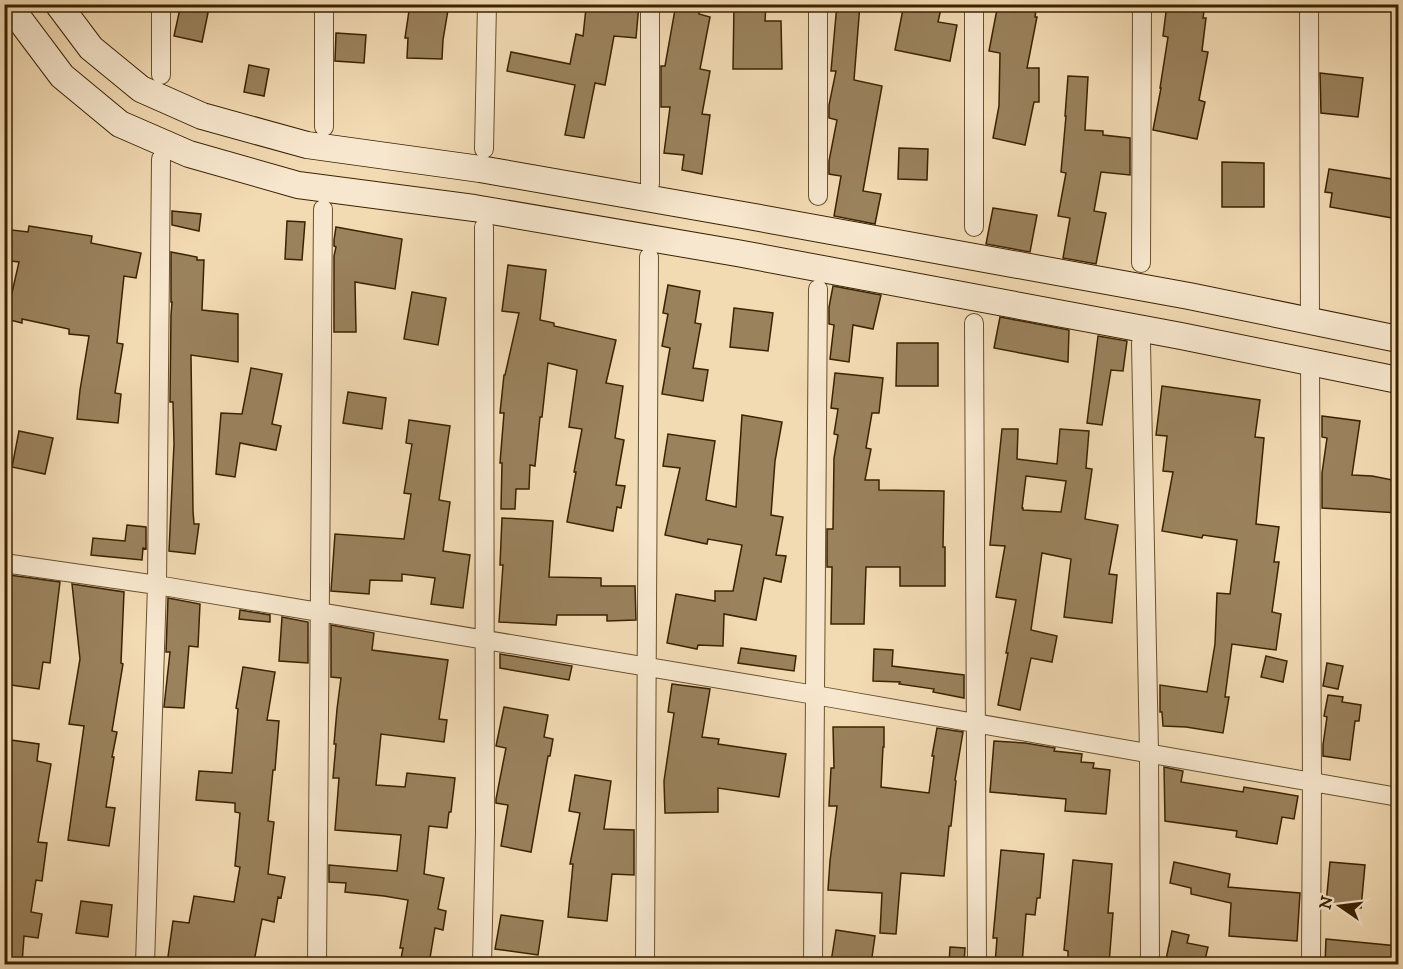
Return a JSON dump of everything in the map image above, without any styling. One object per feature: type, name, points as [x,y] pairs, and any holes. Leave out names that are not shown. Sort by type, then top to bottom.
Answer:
[{"type":"main road","points":[[8,4],[62,76],[120,124],[189,154],[298,184],[474,208],[737,253],[1169,334],[1398,380]]},
{"type":"main road","points":[[58,4],[91,48],[141,89],[202,116],[307,145],[480,168],[1189,296],[1398,339]]},
{"type":"main road","points":[[737,253],[743,215]]},
{"type":"street","points":[[161,4],[161,75]]},
{"type":"street","points":[[324,4],[324,127]]},
{"type":"street","points":[[484,149],[488,4]]},
{"type":"street","points":[[650,4],[650,184]]},
{"type":"street","points":[[818,4],[818,196]]},
{"type":"street","points":[[974,4],[974,227]]},
{"type":"street","points":[[1141,263],[1142,4]]},
{"type":"street","points":[[1309,4],[1310,321]]},
{"type":"street","points":[[146,964],[157,585],[161,159]]},
{"type":"street","points":[[317,964],[323,209]]},
{"type":"street","points":[[482,964],[485,833],[484,227]]},
{"type":"street","points":[[645,964],[649,257]]},
{"type":"street","points":[[813,964],[818,290]]},
{"type":"street","points":[[974,322],[977,964]]},
{"type":"street","points":[[1141,343],[1149,753],[1150,964]]},
{"type":"street","points":[[1310,362],[1311,964]]},
{"type":"street","points":[[4,563],[320,612],[1398,797]]},
{"type":"building","points":[[181,4],[194,4],[209,8],[202,42],[174,36]]},
{"type":"building","points":[[410,4],[449,4],[442,59],[407,58],[408,38],[405,38]]},
{"type":"building","points":[[605,4],[639,4],[636,38],[614,36],[605,85],[595,83],[584,138],[565,135],[575,85],[507,71],[511,52],[570,64],[576,34],[583,36],[586,8],[605,10]]},
{"type":"building","points":[[676,4],[699,4],[699,14],[710,17],[700,69],[710,71],[702,114],[710,115],[702,174],[682,170],[684,155],[664,153],[670,107],[661,107],[661,66],[665,66]]},
{"type":"building","points":[[734,4],[766,4],[765,21],[781,21],[782,69],[733,69]]},
{"type":"building","points":[[837,4],[860,4],[854,80],[882,86],[863,191],[881,194],[875,224],[834,216],[841,176],[829,174],[829,161],[837,120],[829,118],[829,105],[836,71],[831,71]]},
{"type":"building","points":[[904,4],[942,4],[938,22],[957,25],[950,61],[895,50]]},
{"type":"building","points":[[998,4],[1037,4],[1035,17],[1037,17],[1027,68],[1039,68],[1039,102],[1034,102],[1025,145],[993,138],[999,106],[1000,53],[989,51]]},
{"type":"building","points":[[1167,4],[1205,4],[1203,18],[1206,18],[1202,51],[1208,52],[1199,100],[1205,102],[1197,139],[1153,130],[1168,37],[1163,36]]},
{"type":"building","points":[[336,33],[366,35],[364,63],[335,61]]},
{"type":"building","points":[[249,65],[269,69],[264,96],[244,92]]},
{"type":"building","points":[[1320,73],[1363,78],[1358,117],[1321,113]]},
{"type":"building","points":[[1068,76],[1088,77],[1085,130],[1103,131],[1103,135],[1130,138],[1130,175],[1101,172],[1094,211],[1106,213],[1096,264],[1063,258],[1070,218],[1058,216],[1066,173],[1061,172]]},
{"type":"building","points":[[899,148],[928,149],[927,180],[898,179]]},
{"type":"building","points":[[1222,162],[1264,163],[1264,207],[1222,207]]},
{"type":"building","points":[[1329,169],[1398,180],[1398,219],[1330,207],[1332,193],[1325,192]]},
{"type":"building","points":[[993,208],[1037,215],[1030,252],[986,244]]},
{"type":"building","points":[[172,211],[201,214],[199,231],[172,225]]},
{"type":"building","points":[[287,221],[305,222],[302,260],[285,259]]},
{"type":"building","points":[[29,226],[92,236],[91,243],[141,253],[136,278],[124,276],[117,343],[123,344],[115,393],[121,394],[118,423],[77,419],[89,336],[69,334],[69,329],[22,319],[22,323],[6,319],[19,262],[4,260],[4,229],[28,232]]},
{"type":"building","points":[[336,227],[402,239],[395,289],[355,282],[356,332],[334,332]]},
{"type":"building","points":[[171,252],[204,260],[202,310],[238,314],[238,362],[191,355],[193,511],[194,524],[199,524],[195,554],[169,551],[174,444],[173,402],[170,402]]},
{"type":"building","points":[[508,265],[546,270],[540,320],[554,323],[554,326],[616,340],[606,383],[623,386],[615,438],[624,440],[616,485],[625,486],[621,508],[617,507],[613,531],[567,522],[582,429],[569,427],[577,370],[548,363],[535,466],[530,465],[529,489],[516,489],[515,509],[501,509],[502,463],[500,463],[504,413],[500,413],[504,375],[519,313],[502,311]]},
{"type":"building","points":[[668,285],[700,291],[695,323],[701,324],[693,368],[708,370],[703,401],[662,394],[670,348],[662,346],[668,314],[663,313]]},
{"type":"building","points":[[833,286],[881,295],[873,329],[853,325],[849,362],[830,359],[834,325],[829,324],[829,307]]},
{"type":"building","points":[[412,292],[446,298],[438,345],[404,339]]},
{"type":"building","points":[[734,308],[773,313],[768,351],[730,347]]},
{"type":"building","points":[[1000,317],[1069,330],[1068,362],[994,348]]},
{"type":"building","points":[[1098,336],[1127,341],[1123,371],[1111,370],[1102,425],[1087,423]]},
{"type":"building","points":[[897,343],[938,343],[938,386],[896,386]]},
{"type":"building","points":[[251,368],[282,374],[272,424],[281,426],[276,450],[240,443],[235,477],[216,474],[221,413],[242,414]]},
{"type":"building","points":[[835,373],[883,378],[879,413],[872,413],[866,448],[871,449],[865,480],[879,480],[879,490],[944,491],[945,586],[900,586],[900,567],[866,567],[864,624],[831,624],[832,567],[827,567],[827,529],[833,529],[834,458],[838,435],[834,434],[838,409],[831,408]]},
{"type":"building","points":[[1162,386],[1260,400],[1255,437],[1264,438],[1256,524],[1279,527],[1274,562],[1279,562],[1272,612],[1281,614],[1276,650],[1232,644],[1225,697],[1229,697],[1223,733],[1163,726],[1162,712],[1160,712],[1160,685],[1207,692],[1215,644],[1217,593],[1230,594],[1237,540],[1203,535],[1202,538],[1162,531],[1173,472],[1163,471],[1167,436],[1156,435]]},
{"type":"building","points":[[348,392],[386,398],[382,429],[343,423]]},
{"type":"building","points":[[742,415],[782,422],[775,461],[771,515],[783,517],[776,555],[786,556],[781,582],[764,578],[756,620],[724,614],[723,646],[698,645],[697,649],[667,643],[676,594],[715,601],[715,591],[733,591],[742,545],[708,539],[707,544],[665,535],[680,468],[663,466],[668,434],[715,441],[706,500],[736,507]]},
{"type":"building","points":[[1322,416],[1360,421],[1352,475],[1398,481],[1398,513],[1322,508],[1322,473],[1327,438],[1322,437]]},
{"type":"building","points":[[409,420],[450,426],[439,500],[450,502],[443,551],[470,555],[463,608],[431,604],[435,578],[402,574],[402,581],[370,580],[369,594],[331,591],[335,534],[404,539],[411,494],[404,493],[412,444],[406,443]]},
{"type":"building","points":[[1002,429],[1018,429],[1017,459],[1057,464],[1060,429],[1089,431],[1086,468],[1092,469],[1085,519],[1118,525],[1109,574],[1117,575],[1112,623],[1064,617],[1071,559],[1042,553],[1031,630],[1057,636],[1052,662],[1031,658],[1020,710],[998,705],[1016,600],[996,597],[1005,546],[990,545]],"holes":[[[1026,476],[1066,481],[1061,512],[1023,510]]]},
{"type":"building","points":[[19,431],[53,438],[45,474],[12,467]]},
{"type":"building","points":[[502,518],[553,521],[549,577],[601,578],[601,586],[635,586],[636,620],[607,621],[607,615],[557,615],[556,625],[499,622],[503,565],[500,565]]},
{"type":"building","points":[[127,525],[146,527],[146,549],[143,548],[142,560],[91,555],[93,538],[125,541]]},
{"type":"building","points":[[9,575],[60,582],[50,663],[43,662],[39,689],[4,684],[4,654],[8,621],[4,621],[4,612]]},
{"type":"building","points":[[72,584],[124,592],[121,663],[123,664],[112,731],[117,732],[106,807],[115,808],[109,846],[68,840],[84,726],[69,724],[80,659]]},
{"type":"building","points":[[168,598],[200,604],[198,647],[189,646],[184,708],[164,707],[170,652],[166,652]]},
{"type":"building","points":[[240,610],[270,615],[270,622],[239,619]]},
{"type":"building","points":[[282,617],[308,622],[308,663],[279,661]]},
{"type":"building","points":[[331,625],[374,633],[372,650],[448,660],[439,719],[447,720],[444,742],[381,734],[376,785],[405,787],[407,773],[455,778],[447,828],[429,826],[424,874],[444,878],[438,909],[446,911],[443,930],[435,928],[429,964],[400,964],[403,948],[400,948],[408,900],[345,892],[346,883],[329,882],[329,865],[397,871],[401,835],[335,830],[339,778],[333,778],[336,744],[334,744],[341,678],[331,677]]},
{"type":"building","points":[[741,648],[796,656],[794,671],[738,663]]},
{"type":"building","points":[[874,649],[893,650],[892,666],[964,675],[964,698],[933,692],[934,689],[899,684],[900,682],[873,681]]},
{"type":"building","points":[[500,654],[572,666],[569,680],[500,668]]},
{"type":"building","points":[[1266,656],[1287,661],[1283,682],[1261,677]]},
{"type":"building","points":[[1327,663],[1343,666],[1338,689],[1323,686]]},
{"type":"building","points":[[243,667],[275,672],[267,720],[279,721],[268,821],[274,822],[268,874],[285,877],[281,898],[278,897],[274,922],[262,919],[254,962],[246,961],[246,964],[167,964],[173,921],[189,923],[194,896],[234,902],[240,867],[235,866],[240,813],[235,812],[235,803],[196,800],[199,771],[232,773],[238,709],[236,708]]},
{"type":"building","points":[[672,684],[710,689],[702,737],[719,739],[718,744],[786,754],[779,797],[718,788],[718,812],[665,813],[664,781],[674,713],[668,712]]},
{"type":"building","points":[[1328,695],[1343,697],[1342,702],[1361,705],[1359,721],[1355,721],[1350,760],[1323,756],[1327,717],[1324,716]]},
{"type":"building","points":[[504,707],[548,715],[544,737],[553,739],[531,852],[501,846],[508,805],[496,803],[496,799],[506,748],[496,746]]},
{"type":"building","points":[[833,727],[884,727],[881,787],[929,793],[937,728],[963,732],[944,876],[901,873],[896,934],[880,933],[882,893],[828,890],[837,806],[829,806],[831,768],[834,768]]},
{"type":"building","points":[[11,740],[39,744],[37,761],[51,764],[38,842],[47,843],[42,881],[36,880],[31,912],[42,914],[38,938],[24,936],[22,964],[4,964],[4,862],[10,818],[4,817],[4,809],[10,773],[6,772]]},
{"type":"building","points":[[994,741],[1025,743],[1055,748],[1054,751],[1082,754],[1081,762],[1094,763],[1093,768],[1110,770],[1106,814],[1065,811],[1066,799],[990,792]]},
{"type":"building","points":[[1164,767],[1183,771],[1181,782],[1243,792],[1244,787],[1298,796],[1294,819],[1282,817],[1277,844],[1236,837],[1237,831],[1165,821]]},
{"type":"building","points":[[575,775],[611,781],[604,829],[634,830],[634,875],[612,874],[607,921],[568,917],[573,864],[570,864],[580,813],[569,811]]},
{"type":"building","points":[[1001,850],[1044,854],[1040,898],[1037,898],[1035,915],[1026,914],[1022,964],[995,964],[997,938],[993,938]]},
{"type":"building","points":[[1073,860],[1112,864],[1108,913],[1113,913],[1109,964],[1068,964],[1068,951],[1064,950]]},
{"type":"building","points":[[1174,862],[1230,874],[1228,887],[1300,893],[1297,941],[1229,936],[1231,903],[1191,894],[1191,888],[1170,883]]},
{"type":"building","points":[[1330,862],[1365,865],[1361,908],[1326,904]]},
{"type":"building","points":[[81,901],[112,905],[108,937],[76,933]]},
{"type":"building","points":[[501,915],[543,921],[538,955],[495,949]]},
{"type":"building","points":[[836,930],[875,936],[871,964],[831,962]]},
{"type":"building","points":[[1172,931],[1189,935],[1187,943],[1208,947],[1204,964],[1165,964]]},
{"type":"building","points":[[1326,939],[1398,946],[1398,964],[1325,964]]},
{"type":"building","points":[[950,947],[965,948],[964,964],[949,964]]}]
